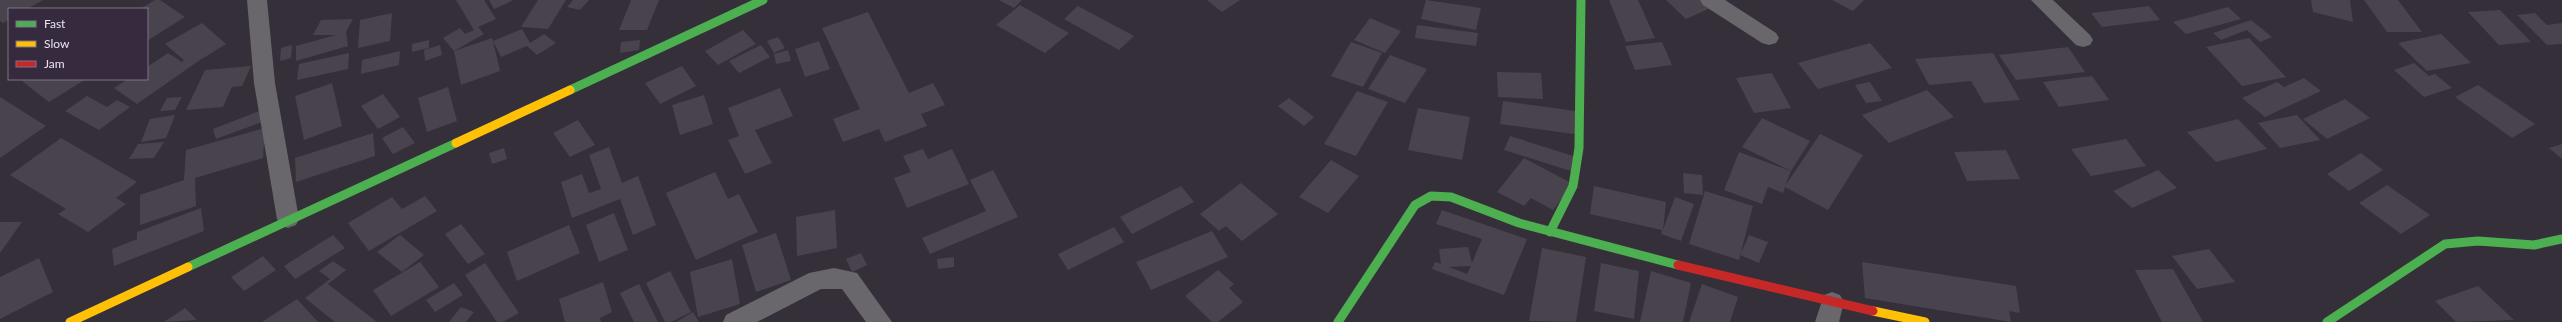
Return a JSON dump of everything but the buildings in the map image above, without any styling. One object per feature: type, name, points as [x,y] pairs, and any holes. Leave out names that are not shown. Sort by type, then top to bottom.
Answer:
[{"type":"street","points":[[257,0],[258,41],[267,105],[288,219]]},
{"type":"street","points":[[70,322],[288,219],[763,0]]},
{"type":"street","points":[[1550,232],[1573,186],[1579,148],[1581,0]]},
{"type":"street","points":[[1710,0],[1770,38]]},
{"type":"street","points":[[2042,0],[2083,40]]},
{"type":"street","points":[[1338,322],[1415,205],[1431,196],[1449,196],[1502,218],[1830,312],[1925,322]]},
{"type":"street","points":[[2327,322],[2445,244],[2478,240],[2534,245],[2562,239]]},
{"type":"street","points":[[735,322],[818,280],[834,278],[849,280],[880,322]]},
{"type":"traffic: fast","points":[[570,90],[763,0]]},
{"type":"traffic: fast","points":[[1550,232],[1573,186],[1579,148],[1581,0]]},
{"type":"traffic: fast","points":[[188,267],[456,143]]},
{"type":"traffic: fast","points":[[1338,322],[1415,205],[1431,196],[1451,197],[1519,223],[1678,265]]},
{"type":"traffic: fast","points":[[2327,322],[2445,244],[2478,241],[2534,245],[2562,239]]},
{"type":"traffic: slow","points":[[456,143],[570,90]]},
{"type":"traffic: slow","points":[[70,322],[188,267]]},
{"type":"traffic: slow","points":[[1873,311],[1925,322]]},
{"type":"traffic: jam","points":[[1678,265],[1873,311]]}]
